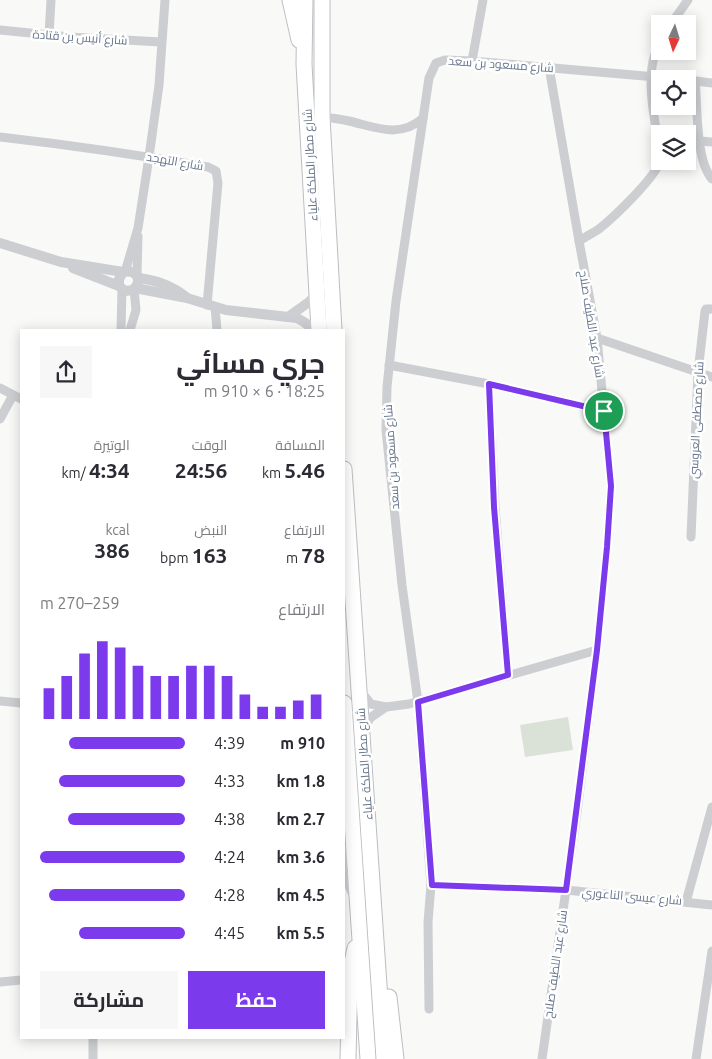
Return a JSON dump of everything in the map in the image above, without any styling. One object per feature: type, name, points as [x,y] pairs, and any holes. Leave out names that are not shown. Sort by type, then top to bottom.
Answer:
[{"type":"highway","points":[[290,0],[304,64]]},
{"type":"highway","name":"شارع مطار الملكة علياء","points":[[304,0],[304,64],[320,329]]},
{"type":"highway","name":"شارع مطار الملكة علياء","points":[[322,0],[322,117],[334,329]]},
{"type":"highway","points":[[322,58],[333,0]]},
{"type":"highway","name":"شارع مطار الملكة علياء","points":[[345,485],[384,1059]]},
{"type":"highway","name":"شارع مطار الملكة علياء","points":[[345,720],[368,1059]]},
{"type":"highway","points":[[374,932],[385,963],[396,1059]]},
{"type":"highway","points":[[348,1059],[350,972],[359,934]]},
{"type":"street","points":[[48,35],[51,0]]},
{"type":"street","points":[[130,329],[136,310],[138,228],[159,85],[164,0]]},
{"type":"street","points":[[472,61],[483,0]]},
{"type":"street","points":[[677,15],[688,0]]},
{"type":"street","name":"شارع أنيس بن قتادة","points":[[0,30],[161,42]]},
{"type":"street","name":"شارع مسعود بن سعد","points":[[429,1009],[428,922],[432,885],[418,702],[402,585],[388,452],[386,408],[403,244],[429,78],[436,63],[445,60],[650,75]]},
{"type":"street","points":[[653,60],[650,75],[656,125]]},
{"type":"street","name":"شارع عبد اللطيف صلاح","points":[[542,1059],[597,650],[611,486],[597,338],[578,241],[549,67]]},
{"type":"street","points":[[696,81],[712,83]]},
{"type":"street","points":[[696,114],[700,154],[704,166],[712,179]]},
{"type":"street","points":[[322,117],[339,118],[374,128],[392,130],[410,127],[417,124],[423,118]]},
{"type":"street","name":"شارع التهجد","points":[[0,137],[149,156],[208,167],[216,171],[218,183],[211,306]]},
{"type":"street","points":[[700,141],[712,142]]},
{"type":"street","points":[[578,241],[597,230],[613,216],[655,170]]},
{"type":"street","points":[[121,329],[121,288],[119,278],[124,272],[138,228]]},
{"type":"street","points":[[0,243],[61,262],[129,291],[136,283]]},
{"type":"street","points":[[61,262],[124,272],[130,271],[136,283],[237,312],[288,317],[304,322],[313,329]]},
{"type":"street","points":[[288,317],[317,294]]},
{"type":"street","points":[[211,306],[217,329]]},
{"type":"street","name":"شارع مصطفى العروسي","points":[[691,537],[698,372],[704,314],[706,309],[712,309]]},
{"type":"street","points":[[597,338],[712,376]]},
{"type":"street","points":[[389,365],[489,384],[604,411]]},
{"type":"street","points":[[489,384],[494,507],[508,675]]},
{"type":"street","points":[[0,388],[17,397],[0,420]]},
{"type":"street","points":[[359,689],[370,704],[386,707],[418,702],[597,650]]},
{"type":"street","points":[[0,701],[20,703]]},
{"type":"street","points":[[362,733],[370,718],[386,707]]},
{"type":"street","points":[[686,902],[712,807]]},
{"type":"street","points":[[345,863],[352,836]]},
{"type":"street","points":[[345,877],[357,906]]},
{"type":"street","name":"شارع عيسى الناعوري","points":[[432,885],[566,890],[712,905]]},
{"type":"street","points":[[696,1059],[712,951]]},
{"type":"street","points":[[0,982],[20,980]]},
{"type":"street","points":[[93,1039],[93,1059]]},
{"type":"shaded area","points":[[568,717],[573,750],[525,757],[520,725]]},
{"type":"route","points":[[489,384],[604,411],[611,486],[607,547],[597,650],[566,890],[432,885],[418,702],[508,675],[494,507],[489,384]]}]
